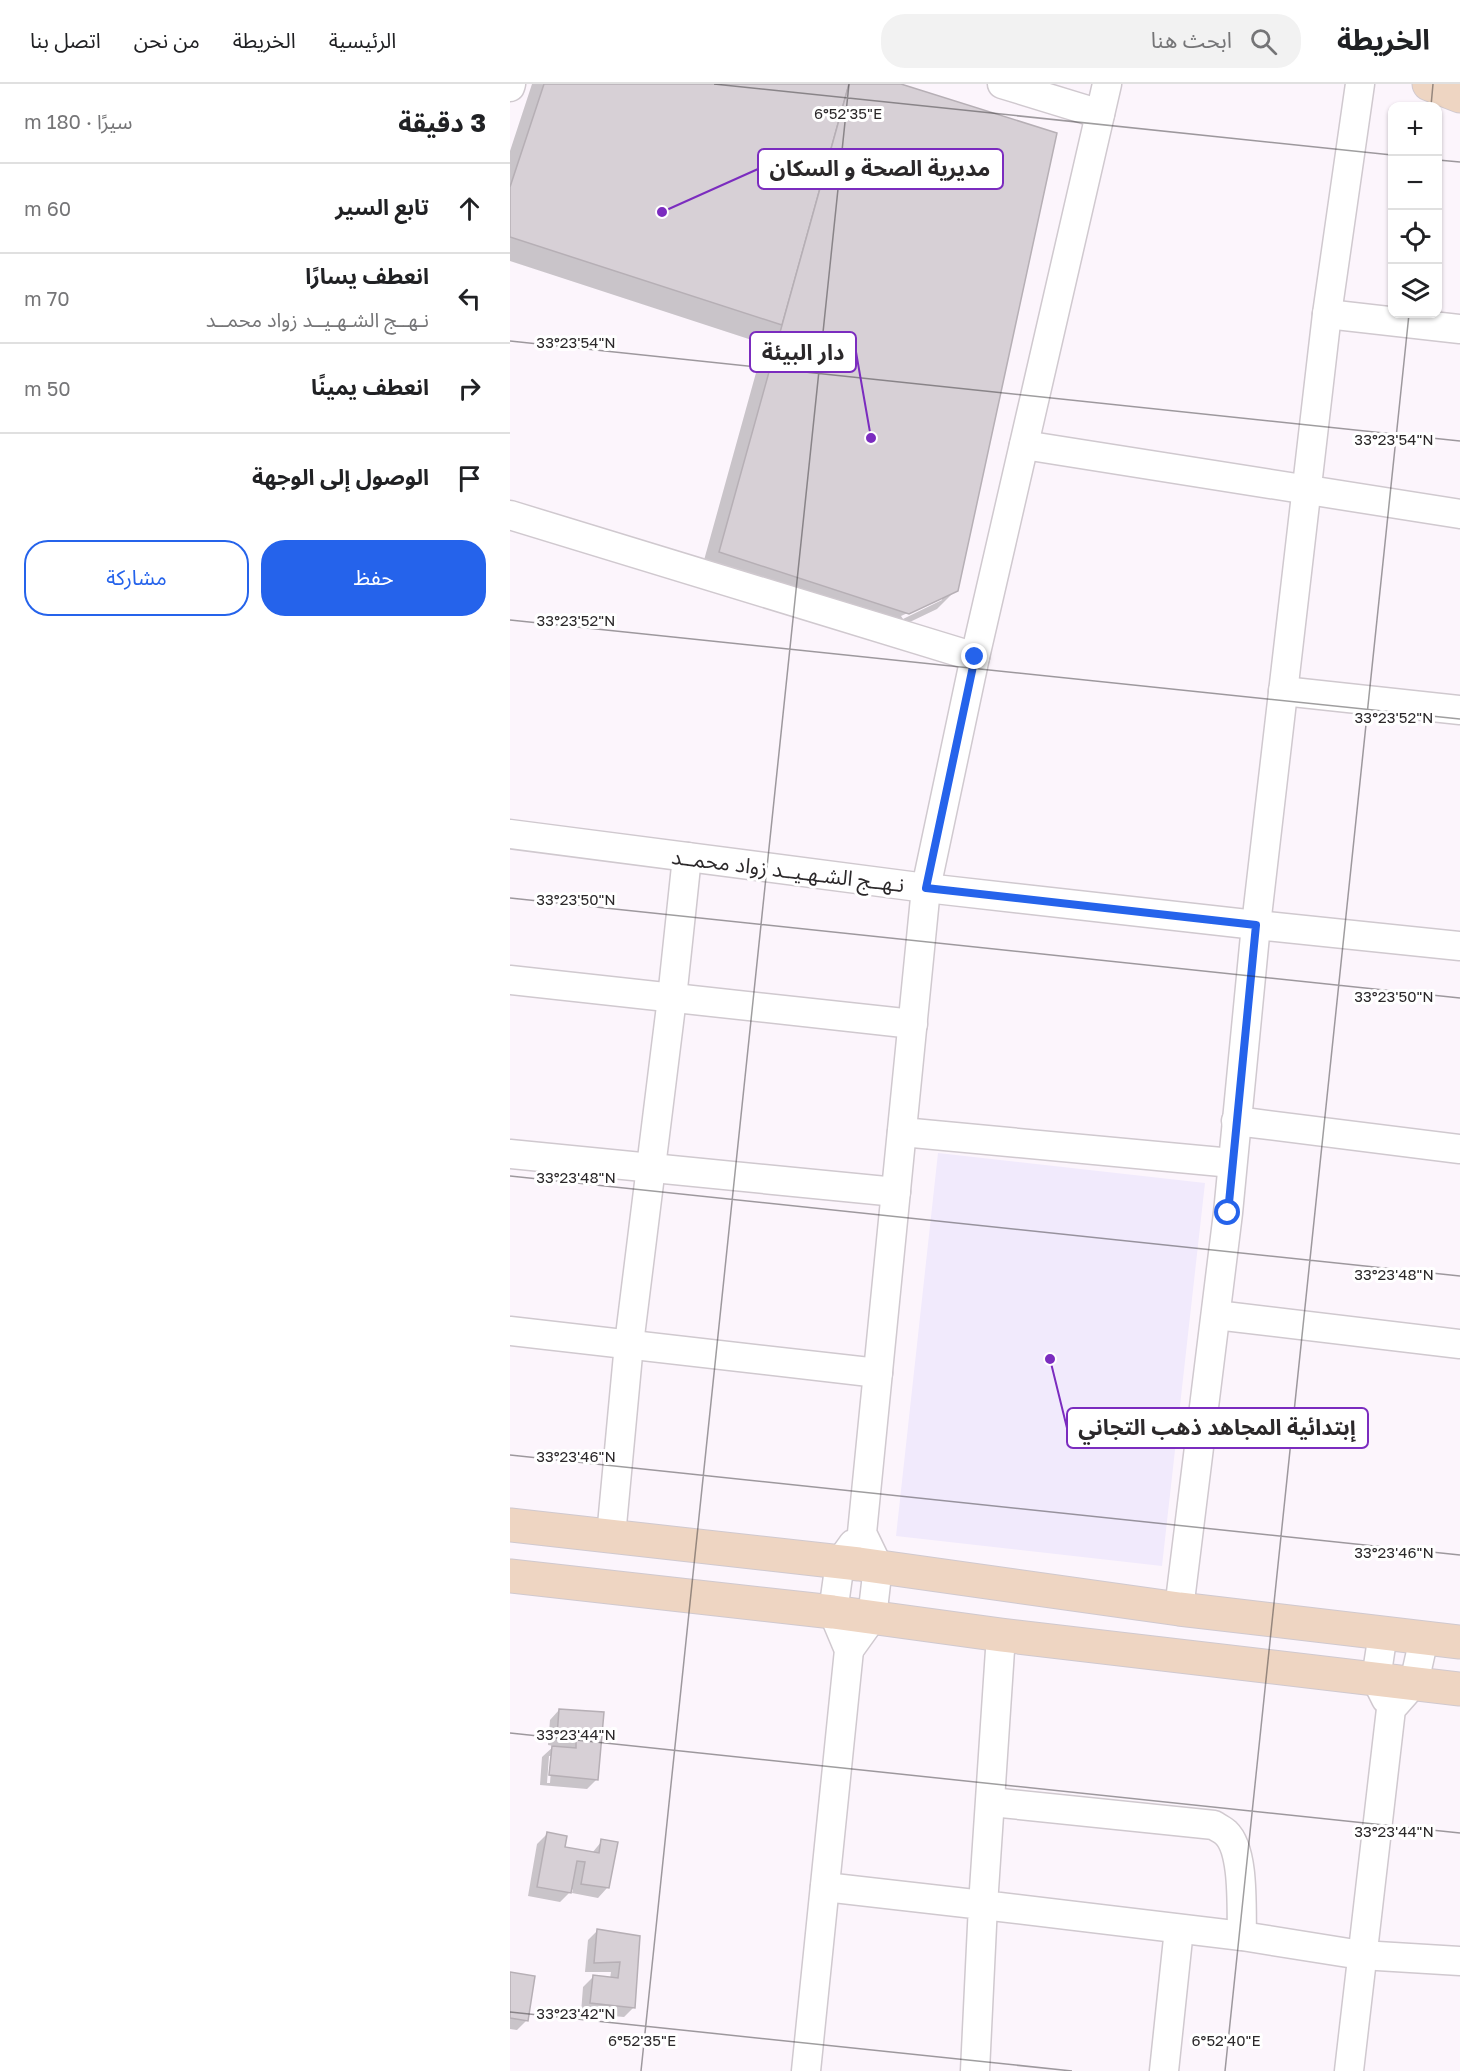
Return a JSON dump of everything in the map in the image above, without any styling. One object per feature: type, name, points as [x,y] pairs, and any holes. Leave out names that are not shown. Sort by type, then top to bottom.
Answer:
[{"type":"main road","points":[[1429,84],[1460,96]]},
{"type":"main road","points":[[510,1525],[878,1566],[1179,1609],[1460,1642]]},
{"type":"main road","points":[[510,1576],[833,1612],[1001,1635],[1460,1689]]},
{"type":"street","points":[[1002,84],[1100,114]]},
{"type":"street","points":[[806,2071],[849,1650],[833,1612],[840,1562],[862,1533],[926,888],[975,657],[1107,84]]},
{"type":"street","points":[[1179,1609],[1216,1315],[1256,925],[1306,490],[1327,314],[1360,84]]},
{"type":"street","points":[[1327,314],[1460,329]]},
{"type":"street","points":[[1024,445],[1460,514]]},
{"type":"street","points":[[510,515],[975,657]]},
{"type":"street","points":[[1283,691],[1460,710]]},
{"type":"street","name":"نـهــج الشـهـيــد زواد محمــد","points":[[510,834],[926,888],[1460,946]]},
{"type":"street","points":[[611,1536],[629,1344],[672,998],[687,856]]},
{"type":"street","points":[[510,980],[913,1024]]},
{"type":"street","points":[[1236,1121],[1460,1149]]},
{"type":"street","points":[[902,1132],[1232,1163]]},
{"type":"street","points":[[510,1154],[896,1192]]},
{"type":"street","points":[[1216,1315],[1460,1344]]},
{"type":"street","points":[[510,1330],[878,1373]]},
{"type":"street","points":[[849,1650],[872,1618],[878,1566],[862,1533]]},
{"type":"street","points":[[1349,2071],[1391,1709],[1376,1679],[1383,1633]]},
{"type":"street","points":[[975,2071],[983,1905],[1001,1635]]},
{"type":"street","points":[[1391,1709],[1414,1683],[1424,1638]]},
{"type":"street","points":[[991,1802],[1214,1825],[1227,1833],[1234,1845],[1239,1862],[1242,1936]]},
{"type":"street","points":[[825,1887],[1242,1936],[1361,1954],[1460,1961]]},
{"type":"street","points":[[1164,2071],[1179,1929]]},
{"type":"shaded area","points":[[938,1153],[1205,1183],[1162,1566],[896,1536]]},
{"type":"building","points":[[544,84],[849,84],[782,325],[510,237],[510,187]]},
{"type":"building","points":[[849,84],[901,84],[1057,133],[958,591],[909,614],[719,552]]},
{"type":"building","points":[[559,1709],[604,1712],[598,1780],[549,1775],[552,1746],[576,1748],[576,1737],[557,1736]]},
{"type":"building","points":[[547,1832],[567,1836],[565,1847],[599,1853],[601,1839],[618,1842],[609,1888],[581,1884],[585,1862],[577,1861],[571,1893],[537,1887]]},
{"type":"building","points":[[597,1929],[640,1936],[635,2008],[590,2003],[593,1975],[618,1978],[620,1962],[594,1963]]},
{"type":"building","points":[[510,1972],[535,1976],[528,2021],[510,2018]]},
{"type":"place","name":"مديرية الصحة و السكان","points":[[662,212]]},
{"type":"place","name":"دار البيئة","points":[[871,438]]},
{"type":"place","name":"إبتدائية المجاهد ذهب التجاني","points":[[1050,1359]]},
{"type":"route","points":[[975,657],[926,888],[1256,925],[1228,1213]]}]
